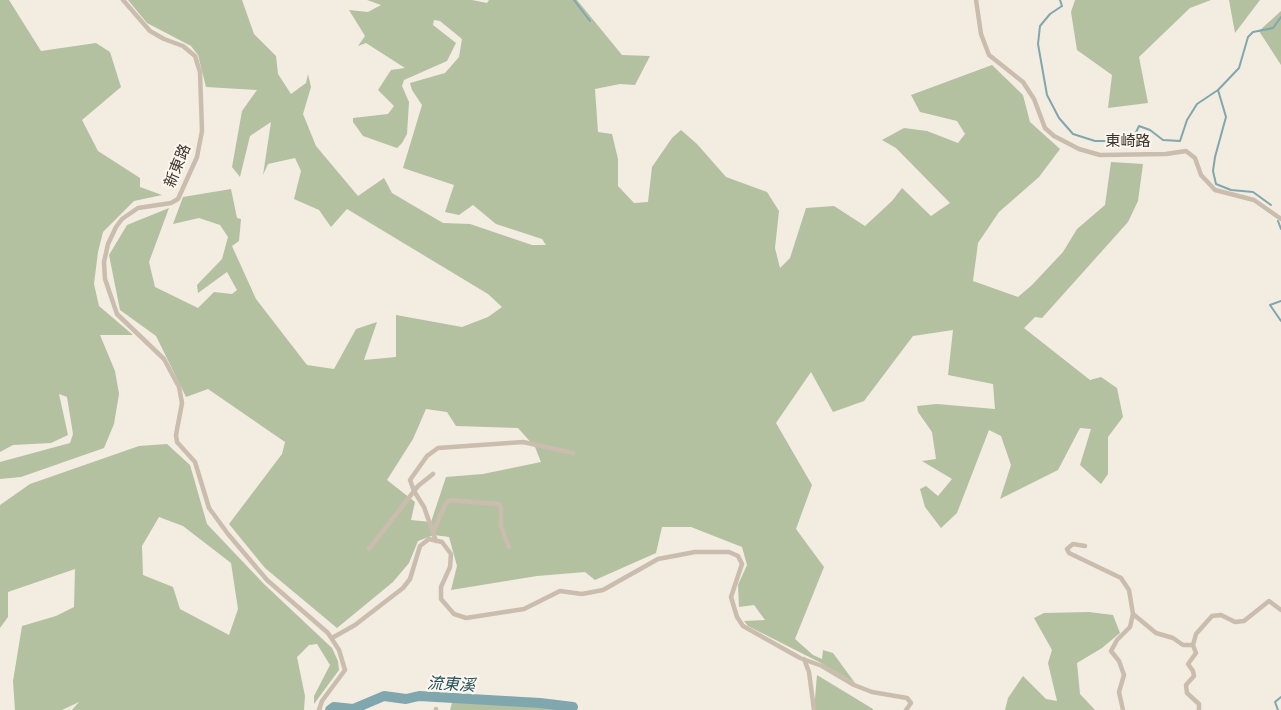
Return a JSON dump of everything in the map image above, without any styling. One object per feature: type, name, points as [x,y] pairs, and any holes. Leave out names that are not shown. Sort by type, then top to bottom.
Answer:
[{"type":"street","name":"新東路","points":[[123,0],[150,30],[190,50],[196,56],[200,72],[202,139],[198,157],[183,192],[171,203],[146,205],[122,219],[111,236],[104,262],[105,278],[117,314],[164,359],[179,387],[182,403],[176,435],[177,442],[194,462],[209,508],[228,534],[267,580],[332,638]]},
{"type":"street","name":"東崎路","points":[[976,0],[981,34],[989,55],[1024,82],[1034,99],[1045,128],[1054,136],[1079,149],[1100,155],[1186,152],[1195,158],[1201,176],[1215,190],[1254,200],[1281,219]]},
{"type":"street","points":[[436,540],[424,507],[414,491],[410,480],[428,456],[438,448],[523,442],[573,453]]},
{"type":"street","points":[[369,549],[414,491],[433,474]]},
{"type":"street","points":[[433,532],[446,503],[450,500],[498,504],[502,509],[501,526],[509,547]]},
{"type":"street","points":[[319,710],[322,701],[345,670],[339,650],[332,638],[356,625],[403,588],[410,579],[420,546],[429,539],[446,545],[451,554],[450,567],[441,587],[441,599],[454,614],[466,618],[524,609],[560,591],[582,594],[603,590],[658,559],[695,552],[729,552],[738,556],[742,564],[731,597],[740,622],[756,635],[822,666],[868,691],[908,698],[911,703],[906,710]]},
{"type":"street","points":[[1085,546],[1073,544],[1067,549],[1069,553],[1121,578],[1129,590],[1134,614],[1130,627],[1117,640],[1111,651],[1119,662],[1124,675],[1119,692],[1123,710]]},
{"type":"street","points":[[1199,710],[1199,704],[1187,693],[1186,685],[1194,676],[1188,664],[1196,653],[1193,645],[1201,627],[1212,616],[1221,615],[1235,622],[1242,622],[1252,617],[1269,601],[1281,610]]},
{"type":"street","points":[[1134,614],[1156,633],[1173,638],[1183,645],[1193,645]]},
{"type":"street","points":[[804,659],[809,672],[814,710]]},
{"type":"green space","points":[[0,0],[9,0],[41,51],[96,43],[110,52],[121,87],[82,120],[98,151],[140,178],[140,187],[162,195],[134,201],[103,232],[98,252],[94,284],[99,306],[133,335],[100,335],[115,371],[119,394],[114,424],[104,448],[21,477],[0,479],[0,462],[70,443],[73,434],[67,397],[59,394],[68,435],[51,443],[13,445],[0,452]]},
{"type":"green space","points":[[128,0],[242,0],[254,34],[276,56],[278,74],[291,94],[306,83],[308,74],[311,87],[303,114],[316,146],[358,196],[384,178],[392,193],[443,223],[470,224],[532,245],[546,245],[542,239],[496,224],[473,205],[459,215],[445,212],[454,185],[403,168],[422,105],[412,90],[410,83],[445,73],[459,57],[462,39],[440,21],[434,20],[433,25],[456,43],[447,61],[404,80],[402,86],[409,102],[407,134],[402,143],[397,148],[363,136],[353,122],[353,118],[388,114],[394,106],[378,90],[391,70],[405,68],[366,43],[358,46],[365,36],[349,10],[368,12],[381,5],[367,0],[472,0],[487,3],[489,0],[577,0],[622,55],[650,56],[635,85],[620,84],[595,89],[598,132],[612,134],[618,159],[618,186],[634,203],[648,202],[652,167],[672,138],[681,130],[697,144],[726,177],[767,192],[779,211],[775,248],[780,268],[790,258],[806,208],[834,206],[865,226],[892,201],[902,188],[931,216],[950,203],[896,148],[882,140],[904,128],[927,131],[958,143],[965,134],[957,121],[920,112],[911,95],[992,65],[1023,95],[1030,122],[1060,149],[1039,177],[999,212],[978,243],[973,281],[1018,297],[1063,252],[1077,229],[1105,205],[1111,162],[1143,164],[1138,201],[1128,222],[1042,318],[1035,317],[1024,328],[1090,380],[1101,377],[1117,388],[1123,417],[1108,437],[1108,474],[1101,484],[1080,465],[1091,429],[1080,428],[1058,470],[1000,499],[1011,465],[1001,436],[989,430],[957,513],[941,528],[925,507],[920,489],[926,486],[938,496],[952,479],[922,461],[936,459],[932,432],[918,412],[917,406],[937,404],[995,409],[993,384],[948,375],[953,330],[913,336],[864,401],[833,412],[811,372],[776,423],[812,485],[796,529],[824,567],[795,639],[813,655],[822,659],[823,650],[833,653],[855,683],[821,663],[748,626],[744,621],[765,620],[754,605],[739,607],[738,585],[747,565],[742,547],[691,527],[662,527],[656,553],[595,580],[585,572],[537,576],[451,590],[457,566],[449,537],[434,535],[418,541],[409,563],[393,582],[337,628],[265,568],[229,524],[282,454],[285,442],[208,389],[186,397],[156,336],[120,310],[109,255],[127,225],[169,208],[149,262],[155,287],[198,308],[214,292],[232,294],[237,290],[227,272],[198,293],[197,285],[222,259],[228,237],[220,225],[199,218],[173,224],[183,197],[231,189],[237,218],[241,219],[239,241],[232,246],[256,299],[307,365],[334,369],[356,329],[377,322],[364,360],[396,357],[396,315],[462,327],[488,317],[502,307],[488,294],[347,209],[331,227],[319,210],[294,199],[301,171],[295,158],[268,164],[263,175],[271,122],[250,136],[240,177],[232,167],[242,111],[257,90],[206,87],[198,55],[191,46],[147,23]],"holes":[[[426,409],[447,412],[456,426],[518,428],[535,447],[541,462],[483,474],[446,477],[431,522],[411,520],[415,502],[387,480],[413,439]]]},
{"type":"green space","points":[[1075,0],[1211,0],[1190,8],[1139,57],[1148,103],[1108,108],[1112,75],[1077,50],[1071,12]]},
{"type":"green space","points":[[1229,0],[1260,0],[1235,33]]},
{"type":"green space","points":[[1281,11],[1281,65],[1259,31]]},
{"type":"green space","points":[[167,444],[190,465],[207,524],[264,584],[332,648],[338,661],[339,670],[314,704],[314,696],[330,665],[317,644],[309,645],[297,657],[305,696],[304,710],[72,710],[79,702],[62,710],[15,710],[13,681],[22,626],[56,616],[74,607],[75,569],[8,592],[8,617],[0,628],[0,505],[30,484],[139,446]],"holes":[[[159,517],[183,526],[231,563],[238,609],[229,635],[180,609],[173,587],[143,575],[142,546]]]},
{"type":"green space","points":[[1089,612],[1113,615],[1120,633],[1102,648],[1077,663],[1080,694],[1095,710],[1005,710],[1008,698],[1023,676],[1046,699],[1057,701],[1048,663],[1052,650],[1034,618],[1044,613]]},
{"type":"green space","points":[[817,675],[873,709],[873,710],[814,710]]},
{"type":"green space","points":[[537,698],[567,710],[450,710],[452,703]]},
{"type":"waterway","points":[[574,0],[590,21]]},
{"type":"waterway","points":[[1060,0],[1062,6],[1050,14],[1040,26],[1038,44],[1047,95],[1059,118],[1073,134],[1095,141],[1132,141],[1139,126],[1150,130],[1163,140],[1180,141],[1187,120],[1197,104],[1218,90],[1226,117],[1215,157],[1213,171],[1216,184],[1231,190],[1253,192],[1271,205]]},
{"type":"waterway","points":[[1218,90],[1239,68],[1248,37],[1253,32],[1273,28],[1281,17]]},
{"type":"waterway","points":[[1278,221],[1281,229]]},
{"type":"waterway","points":[[1281,301],[1270,305],[1281,321]]},
{"type":"waterway","name":"流東溪","points":[[330,710],[334,707],[353,709],[384,696],[406,699],[419,696],[540,703],[573,707]]},
{"type":"waterway","points":[[1278,710],[1275,702],[1281,697]]}]
